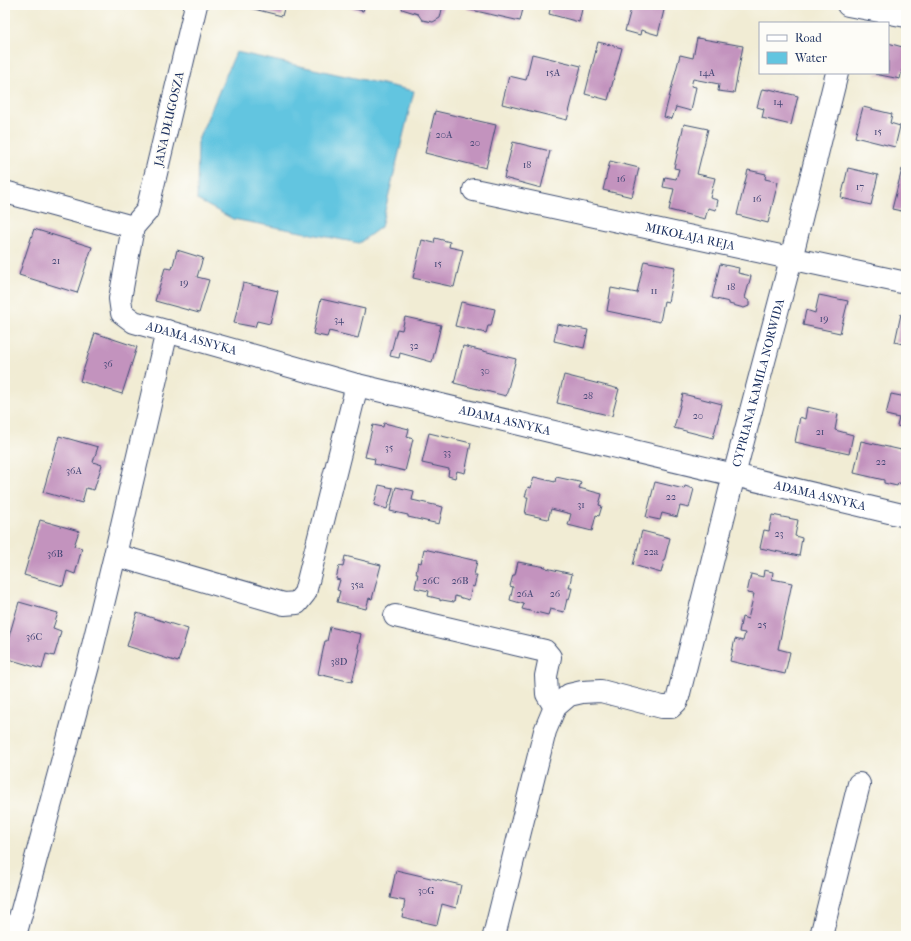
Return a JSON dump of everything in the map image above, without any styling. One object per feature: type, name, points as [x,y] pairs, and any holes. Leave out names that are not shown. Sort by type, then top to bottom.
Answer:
[{"type":"street","name":"JANA DŁUGOSZA","points":[[133,227],[147,212],[196,5]]},
{"type":"street","points":[[851,10],[906,16]]},
{"type":"street","name":"CYPRIANA KAMILA NORWIDA","points":[[555,707],[569,695],[582,692],[601,691],[662,707],[671,707],[677,701],[791,259],[837,74]]},
{"type":"street","name":"MIKOŁAJA REJA","points":[[474,190],[906,283]]},
{"type":"street","points":[[5,192],[133,227]]},
{"type":"street","name":"ADAMA ASNYKA","points":[[133,227],[120,299],[122,314],[134,322],[357,385],[906,516]]},
{"type":"street","points":[[15,936],[87,670],[167,331]]},
{"type":"street","points":[[115,555],[284,604],[297,603],[305,593],[357,385]]},
{"type":"street","points":[[395,616],[545,651],[550,657],[546,676],[547,694],[555,707],[545,731],[494,936]]},
{"type":"street","points":[[821,936],[859,784]]},
{"type":"water","points":[[236,52],[414,91],[381,227],[359,243],[233,219],[197,200],[198,140]]},
{"type":"building","points":[[251,5],[285,5],[282,16],[250,8]]},
{"type":"building","points":[[340,5],[365,5],[363,11]]},
{"type":"building","points":[[403,5],[443,5],[440,18],[433,22],[422,20],[418,14],[402,9]]},
{"type":"building","points":[[468,5],[524,5],[520,21],[467,9]]},
{"type":"building","points":[[551,5],[583,5],[579,22],[549,14]]},
{"type":"building","points":[[632,5],[665,6],[658,35],[641,30],[640,35],[625,31]]},
{"type":"building","points":[[697,38],[743,46],[734,93],[718,91],[719,84],[693,79],[691,86],[696,87],[691,111],[676,107],[672,119],[664,117],[680,55],[693,58]]},
{"type":"building","points":[[598,42],[622,48],[608,100],[585,94]]},
{"type":"building","points":[[889,43],[906,48],[906,71],[902,70],[900,79],[875,74],[889,74]]},
{"type":"building","points":[[532,54],[581,66],[567,120],[502,104],[509,76],[526,80]]},
{"type":"building","points":[[762,89],[769,89],[798,96],[791,125],[762,118],[764,109],[757,107]]},
{"type":"building","points":[[863,107],[892,114],[890,123],[900,126],[895,147],[855,137]]},
{"type":"building","points":[[435,111],[496,125],[486,168],[425,153]]},
{"type":"building","points":[[684,124],[708,129],[697,174],[715,178],[710,198],[718,200],[716,210],[708,208],[705,219],[669,210],[674,189],[663,187],[665,177],[676,179],[679,169],[674,168]]},
{"type":"building","points":[[513,142],[550,151],[541,188],[504,178]]},
{"type":"building","points":[[610,161],[639,168],[632,197],[603,190]]},
{"type":"building","points":[[848,168],[878,175],[871,205],[841,198]]},
{"type":"building","points":[[902,169],[906,170],[906,212],[892,209]]},
{"type":"building","points":[[748,170],[766,174],[765,179],[778,182],[768,223],[737,215]]},
{"type":"building","points":[[34,229],[92,247],[77,293],[19,275]]},
{"type":"building","points":[[435,238],[450,242],[449,247],[463,250],[454,287],[413,278],[422,240],[434,243]]},
{"type":"building","points":[[177,250],[203,258],[197,277],[209,280],[199,313],[155,301],[165,268],[172,269]]},
{"type":"building","points":[[644,261],[675,267],[668,302],[664,301],[660,322],[607,311],[611,288],[637,293]]},
{"type":"building","points":[[720,264],[739,268],[738,273],[751,276],[745,298],[749,301],[749,306],[744,308],[729,304],[729,302],[712,298]]},
{"type":"building","points":[[243,283],[278,291],[270,324],[257,321],[255,327],[234,323]]},
{"type":"building","points":[[819,295],[848,301],[840,333],[803,325],[806,310],[815,313]]},
{"type":"building","points":[[321,299],[365,309],[358,338],[329,331],[327,337],[313,334]]},
{"type":"building","points":[[461,302],[495,309],[491,326],[488,326],[486,333],[455,326]]},
{"type":"building","points":[[901,314],[906,315],[906,345],[895,342]]},
{"type":"building","points":[[405,317],[441,325],[432,362],[400,353],[399,358],[390,356],[397,329],[402,330]]},
{"type":"building","points":[[557,324],[588,330],[584,348],[554,341]]},
{"type":"building","points":[[95,333],[137,347],[122,394],[80,381]]},
{"type":"building","points":[[463,346],[516,359],[506,396],[454,383]]},
{"type":"building","points":[[564,375],[619,389],[612,416],[557,403]]},
{"type":"building","points":[[683,394],[722,404],[713,438],[674,428]]},
{"type":"building","points":[[891,394],[906,397],[906,428],[897,426],[899,418],[886,415]]},
{"type":"building","points":[[807,407],[838,414],[835,430],[853,435],[849,454],[795,442],[800,417],[805,419]]},
{"type":"building","points":[[384,423],[409,429],[407,437],[413,439],[405,471],[374,464],[375,459],[365,457],[373,425],[383,427]]},
{"type":"building","points":[[429,433],[471,443],[465,473],[457,471],[455,478],[448,476],[449,469],[422,463]]},
{"type":"building","points":[[59,436],[98,447],[93,462],[102,465],[94,490],[86,488],[82,503],[43,492]]},
{"type":"building","points":[[861,441],[906,451],[906,484],[898,483],[897,486],[884,483],[884,480],[854,473]]},
{"type":"building","points":[[534,477],[555,482],[556,477],[579,482],[581,483],[579,488],[602,494],[599,505],[602,506],[599,516],[596,515],[592,531],[568,525],[571,514],[551,509],[548,519],[525,514],[528,497],[525,497],[528,487],[531,488]]},
{"type":"building","points":[[655,482],[684,489],[685,486],[694,489],[689,508],[680,506],[677,517],[662,513],[660,520],[646,517]]},
{"type":"building","points":[[379,485],[393,488],[387,509],[374,505]]},
{"type":"building","points":[[396,487],[414,491],[412,500],[443,507],[439,524],[390,511]]},
{"type":"building","points":[[772,515],[798,520],[795,536],[802,538],[799,556],[760,548],[764,530],[769,531]]},
{"type":"building","points":[[40,520],[79,531],[74,546],[82,548],[75,574],[67,571],[63,586],[24,575]]},
{"type":"building","points":[[642,531],[670,538],[661,573],[633,565]]},
{"type":"building","points":[[424,549],[477,561],[474,575],[477,575],[474,587],[472,586],[469,600],[455,596],[454,602],[440,601],[440,599],[428,596],[429,591],[415,588],[418,574],[416,574],[418,562],[421,563]]},
{"type":"building","points":[[345,556],[381,565],[372,599],[369,598],[366,609],[337,602],[340,591],[337,590],[340,580],[336,579],[339,566],[343,567]]},
{"type":"building","points":[[518,562],[572,574],[569,588],[572,588],[569,600],[567,599],[564,612],[550,609],[548,615],[536,612],[536,614],[534,612],[522,609],[524,604],[510,600],[513,587],[510,586],[513,575],[515,575]]},
{"type":"building","points":[[764,570],[773,572],[772,579],[792,583],[778,649],[790,652],[785,674],[730,661],[735,639],[743,641],[745,633],[739,632],[742,617],[748,619],[754,594],[747,593],[751,574],[763,577]]},
{"type":"building","points":[[19,602],[58,613],[53,628],[61,631],[58,643],[54,656],[46,654],[42,669],[5,658],[5,650]]},
{"type":"building","points":[[137,613],[188,629],[178,662],[127,646]]},
{"type":"building","points":[[330,627],[361,634],[358,648],[360,649],[352,682],[318,674],[325,641],[327,641]]},
{"type":"building","points":[[396,870],[461,885],[456,908],[442,904],[437,925],[402,917],[405,901],[390,898]]}]
